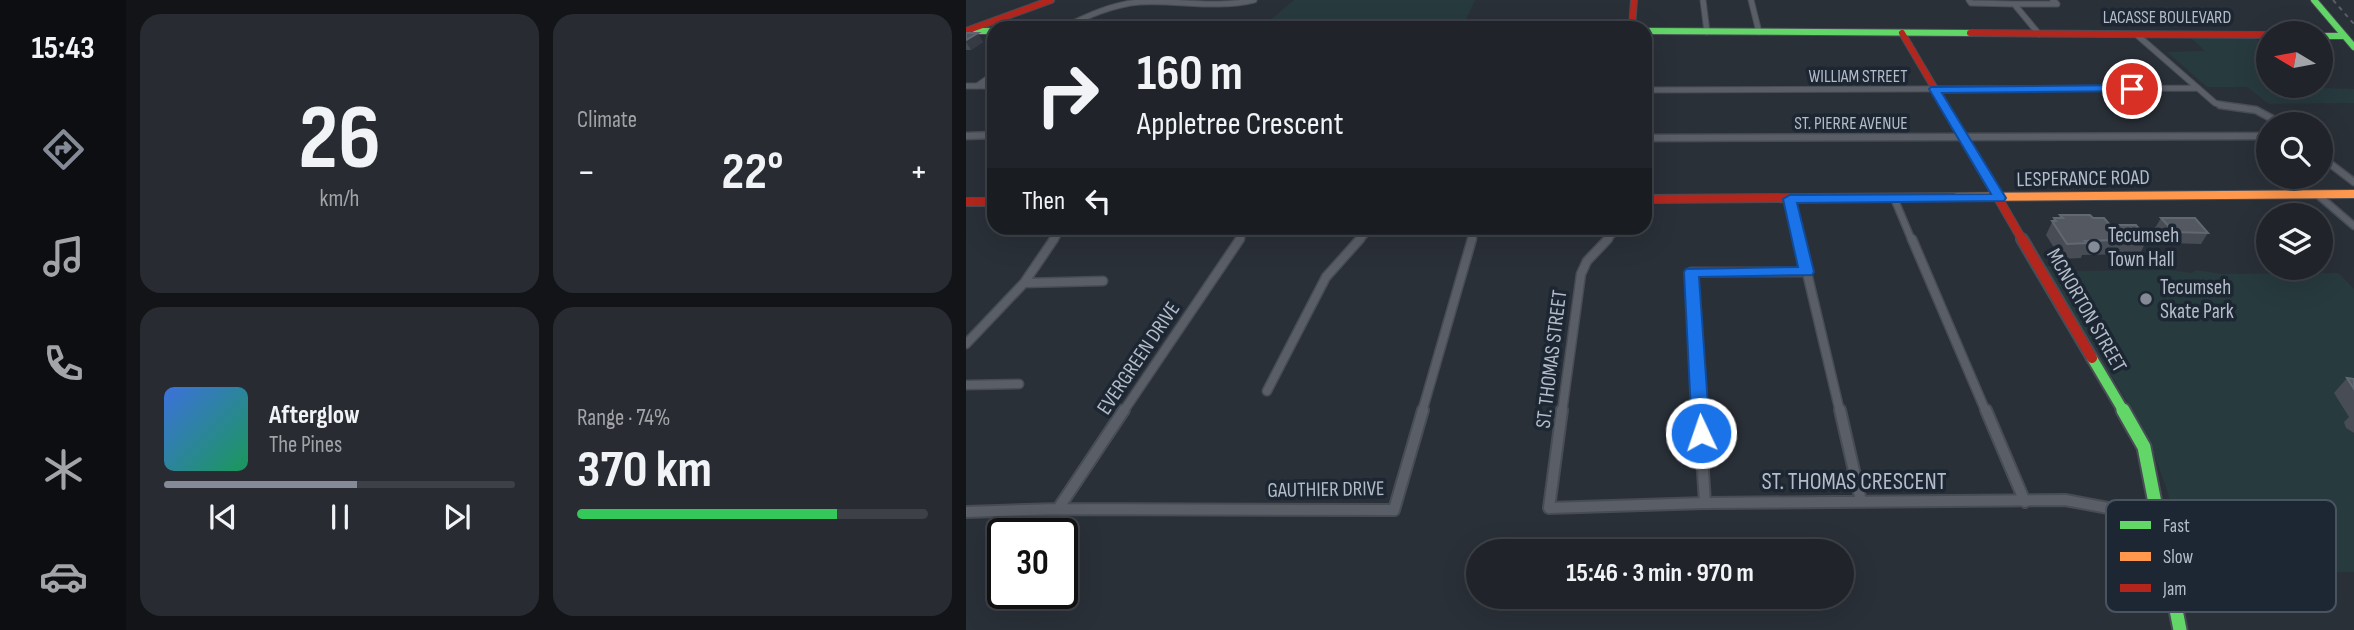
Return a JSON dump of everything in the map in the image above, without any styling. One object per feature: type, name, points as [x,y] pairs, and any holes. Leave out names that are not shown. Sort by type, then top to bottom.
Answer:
[{"type":"street","points":[[993,21],[1051,0]]},
{"type":"street","points":[[1077,21],[1100,10],[1144,1],[1223,5],[1254,0]]},
{"type":"street","points":[[1632,21],[1634,0]]},
{"type":"street","points":[[1703,0],[1707,32]]},
{"type":"street","points":[[1751,0],[1759,32]]},
{"type":"street","points":[[1969,0],[1971,3],[2057,4],[2053,0]]},
{"type":"street","points":[[2314,0],[2354,47]]},
{"type":"street","points":[[2014,4],[2039,34]]},
{"type":"street","points":[[966,31],[987,23]]},
{"type":"street","points":[[966,31],[987,31]]},
{"type":"street","name":"LACASSE BOULEVARD","points":[[1652,31],[2256,36]]},
{"type":"street","name":"MCNORTON STREET","points":[[1902,33],[2134,426],[2144,447],[2154,500]]},
{"type":"street","points":[[2137,35],[2215,103],[2228,108],[2254,108],[2266,112]]},
{"type":"street","points":[[2333,36],[2344,36]]},
{"type":"street","points":[[977,86],[987,79]]},
{"type":"street","points":[[966,86],[987,86]]},
{"type":"street","name":"WILLIAM STREET","points":[[1652,90],[2197,88]]},
{"type":"street","points":[[966,135],[987,135]]},
{"type":"street","name":"ST. PIERRE AVENUE","points":[[1652,138],[2256,136]]},
{"type":"street","points":[[2333,166],[2354,182]]},
{"type":"street","name":"LESPERANCE ROAD","points":[[1652,199],[2354,194]]},
{"type":"street","points":[[2318,195],[2354,226]]},
{"type":"street","points":[[1894,198],[2025,502]]},
{"type":"street","points":[[1790,199],[1861,501]]},
{"type":"street","points":[[966,202],[987,202]]},
{"type":"street","points":[[966,344],[1024,283],[1057,235]]},
{"type":"street","name":"EVERGREEN DRIVE","points":[[1058,509],[1242,235]]},
{"type":"street","points":[[1267,391],[1326,277],[1364,235]]},
{"type":"street","name":"GAUTHIER DRIVE","points":[[966,512],[1058,509],[1394,510],[1473,235]]},
{"type":"street","name":"ST. THOMAS STREET","points":[[1549,508],[1581,274],[1587,261],[1611,235]]},
{"type":"street","points":[[1705,503],[1692,272],[1806,272]]},
{"type":"street","points":[[1024,283],[1102,281]]},
{"type":"street","points":[[966,385],[1019,384]]},
{"type":"street","name":"ST. THOMAS CRESCENT","points":[[1549,508],[1705,503],[2065,500],[2106,508]]},
{"type":"street","name":"MCNORTON STREET","points":[[2176,612],[2180,630]]},
{"type":"green space","points":[[1294,0],[1475,0],[1465,21],[1269,21]]},
{"type":"green space","points":[[2191,38],[2256,39],[2256,94],[2247,87],[2207,87],[2167,52],[2205,51]]},
{"type":"green space","points":[[2333,88],[2354,89],[2354,103],[2269,104],[2261,98],[2333,98]]},
{"type":"green space","points":[[2044,266],[2056,266],[2062,271],[2168,270],[2192,273],[2196,270],[2222,274],[2256,274],[2256,280],[2333,280],[2333,273],[2338,273],[2354,289],[2354,572],[2336,572],[2336,500],[2169,500],[2147,434]]},
{"type":"building","points":[[966,33],[978,33],[966,40]]},
{"type":"building","points":[[2060,215],[2090,215],[2093,218],[2104,218],[2110,225],[2136,225],[2147,239],[2067,244],[2052,221],[2056,221],[2054,218],[2063,218]]},
{"type":"building","points":[[2161,218],[2195,218],[2208,233],[2174,232]]},
{"type":"building","points":[[2347,378],[2354,379],[2354,389]]},
{"type":"railway","points":[[2333,0],[2354,24]]},
{"type":"traffic: fast","points":[[2314,0],[2354,47]]},
{"type":"traffic: fast","points":[[976,31],[987,31]]},
{"type":"traffic: fast","points":[[1652,31],[1970,33]]},
{"type":"traffic: fast","points":[[2333,36],[2344,36]]},
{"type":"traffic: fast","points":[[2092,358],[2144,447],[2154,500]]},
{"type":"traffic: fast","points":[[2176,612],[2180,630]]},
{"type":"traffic: slow","points":[[1953,197],[2354,194]]},
{"type":"traffic: jam","points":[[993,21],[1051,0]]},
{"type":"traffic: jam","points":[[1632,21],[1634,0]]},
{"type":"traffic: jam","points":[[966,31],[987,23]]},
{"type":"traffic: jam","points":[[1902,33],[2092,358]]},
{"type":"traffic: jam","points":[[1970,33],[2256,35]]},
{"type":"traffic: jam","points":[[1652,199],[1953,197]]},
{"type":"traffic: jam","points":[[966,202],[987,202]]},
{"type":"place","name":"Tecumseh Town Hall","points":[[2094,247]]},
{"type":"place","name":"Tecumseh Skate Park","points":[[2146,299]]},
{"type":"route","points":[[1701,433],[1692,272],[1806,272],[1790,199],[2000,198],[1934,89],[2132,89]]}]
